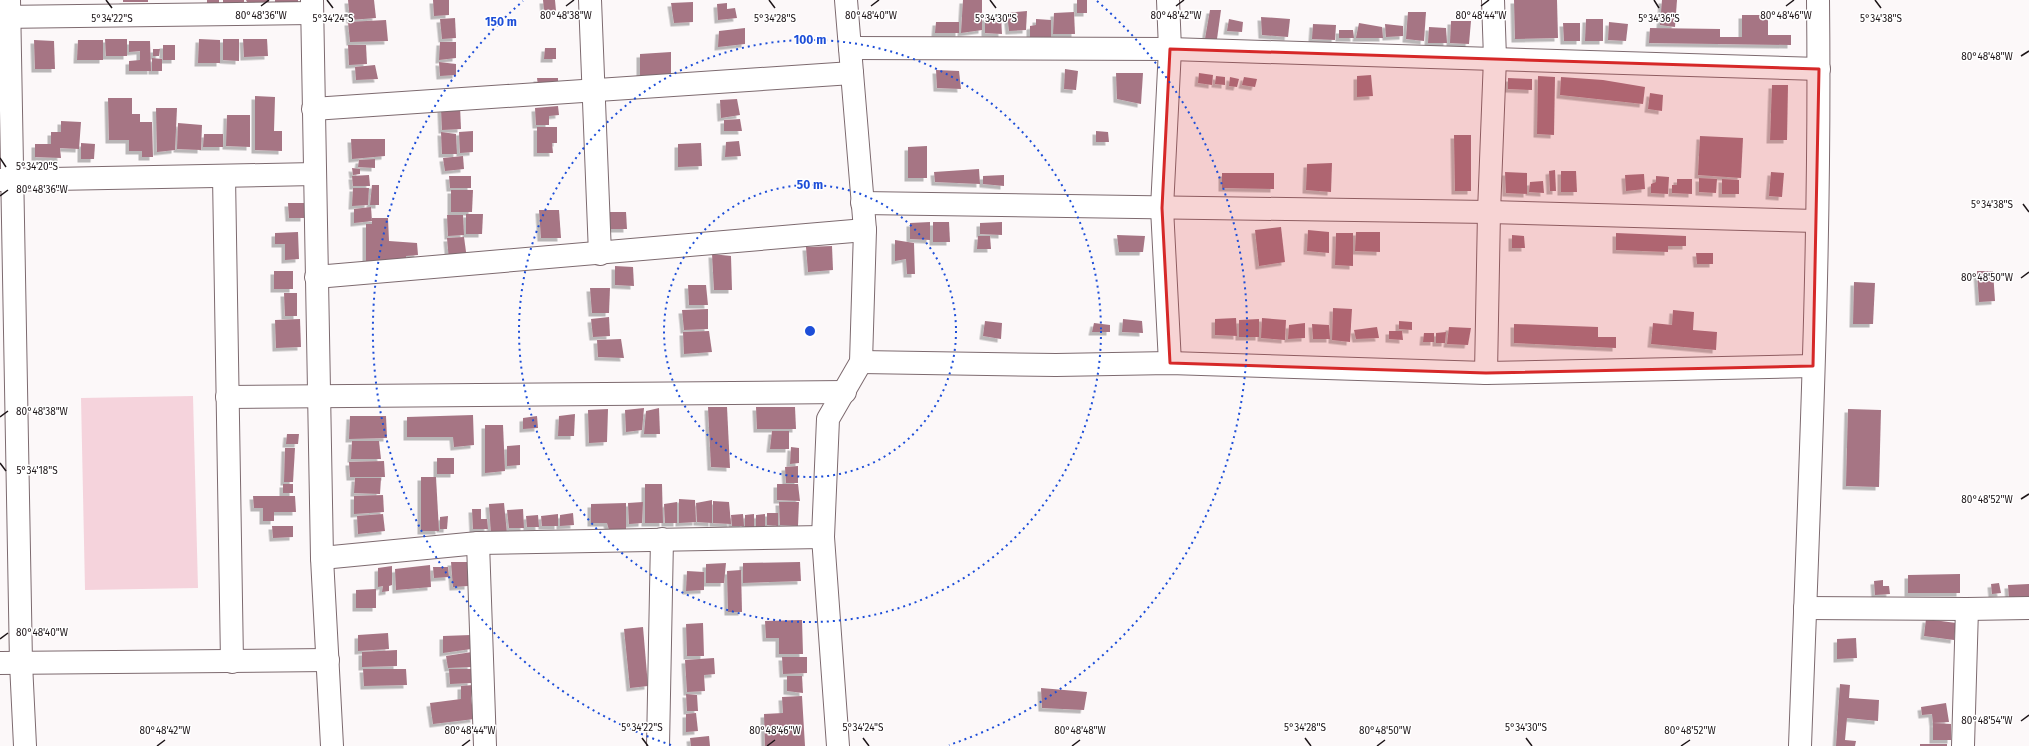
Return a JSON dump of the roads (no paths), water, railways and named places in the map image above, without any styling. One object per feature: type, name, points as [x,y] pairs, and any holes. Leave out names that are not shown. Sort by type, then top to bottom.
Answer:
[{"type":"street","points":[[590,0],[595,90],[600,254]]},
{"type":"street","points":[[838,746],[823,536],[828,419],[861,362],[865,230],[846,0]]},
{"type":"street","points":[[1168,0],[1170,49],[1162,208],[1170,363]]},
{"type":"street","points":[[1486,373],[1489,212],[1495,58],[1493,0]]},
{"type":"street","points":[[1800,746],[1813,366],[1818,0]]},
{"type":"street","points":[[25,746],[11,663],[6,180],[6,11],[312,6],[322,558],[332,746]]},
{"type":"street","points":[[850,48],[1170,49],[1818,68]]},
{"type":"street","points":[[313,109],[852,73]]},
{"type":"street","points":[[6,180],[315,174]]},
{"type":"street","points":[[224,176],[232,662]]},
{"type":"street","points":[[862,203],[1489,212],[1816,221]]},
{"type":"street","points":[[316,278],[865,230]]},
{"type":"street","points":[[861,362],[1056,365],[1170,363],[1486,373],[1813,366]]},
{"type":"street","points":[[227,397],[319,395],[845,392]]},
{"type":"street","points":[[322,558],[478,543],[823,536]]},
{"type":"street","points":[[658,746],[662,539]]},
{"type":"street","points":[[478,543],[485,746]]},
{"type":"street","points":[[1805,608],[2029,608]]},
{"type":"street","points":[[1963,746],[1967,609]]},
{"type":"street","points":[[11,663],[328,660]]}]
